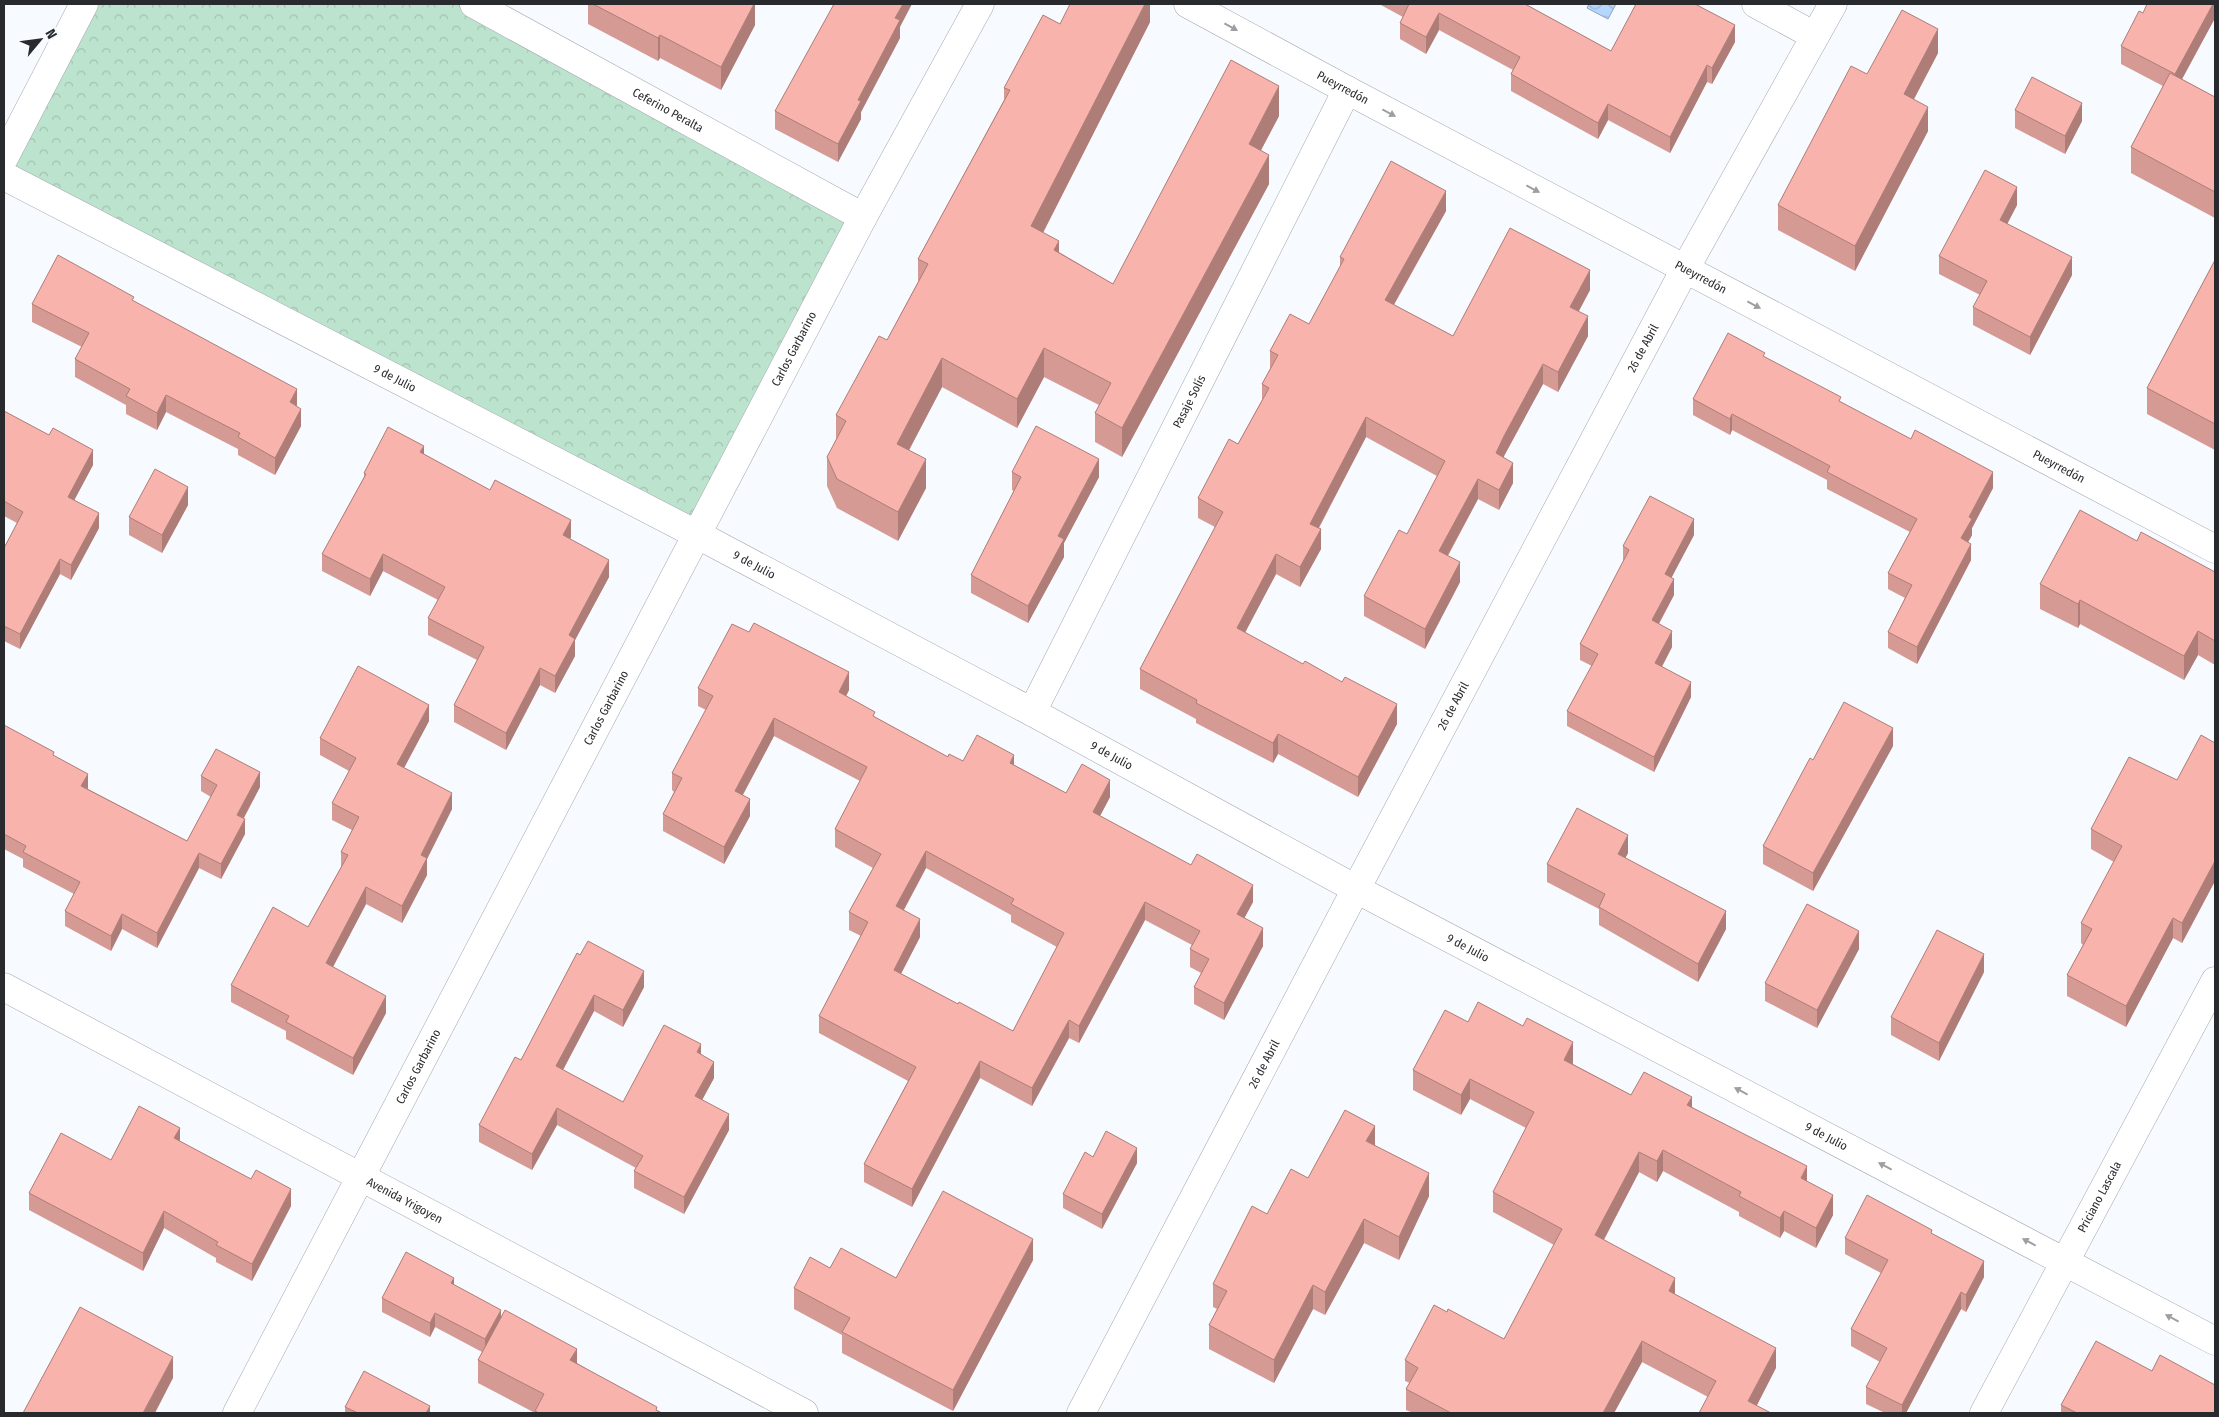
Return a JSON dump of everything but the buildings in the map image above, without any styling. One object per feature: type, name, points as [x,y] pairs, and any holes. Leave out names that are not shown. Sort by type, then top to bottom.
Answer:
[{"type":"street","points":[[4,158],[84,4]]},
{"type":"street","name":"Ceferino Peralta","points":[[474,4],[517,13],[863,218]]},
{"type":"street","name":"Carlos Garbarino","points":[[237,1413],[363,1178],[863,218],[980,4]]},
{"type":"street","name":"Pueyrredón","points":[[1188,4],[1347,90],[2215,548]]},
{"type":"street","points":[[1756,4],[1815,36]]},
{"type":"street","name":"26 de Abril","points":[[1081,1413],[1685,269],[1833,4]]},
{"type":"street","name":"Pasaje Solís","points":[[1032,712],[1347,90]]},
{"type":"street","name":"9 de Julio","points":[[4,176],[698,535],[1032,712],[1356,889],[2215,1340]]},
{"type":"street","name":"Priciano Lascala","points":[[1984,1413],[2215,981]]},
{"type":"street","name":"Avenida Yrigoyen","points":[[4,988],[804,1413]]},
{"type":"green space","points":[[84,4],[461,4],[863,217],[698,535],[4,176]]},
{"type":"water","points":[[1589,4],[1616,4],[1608,19],[1587,8]]}]
